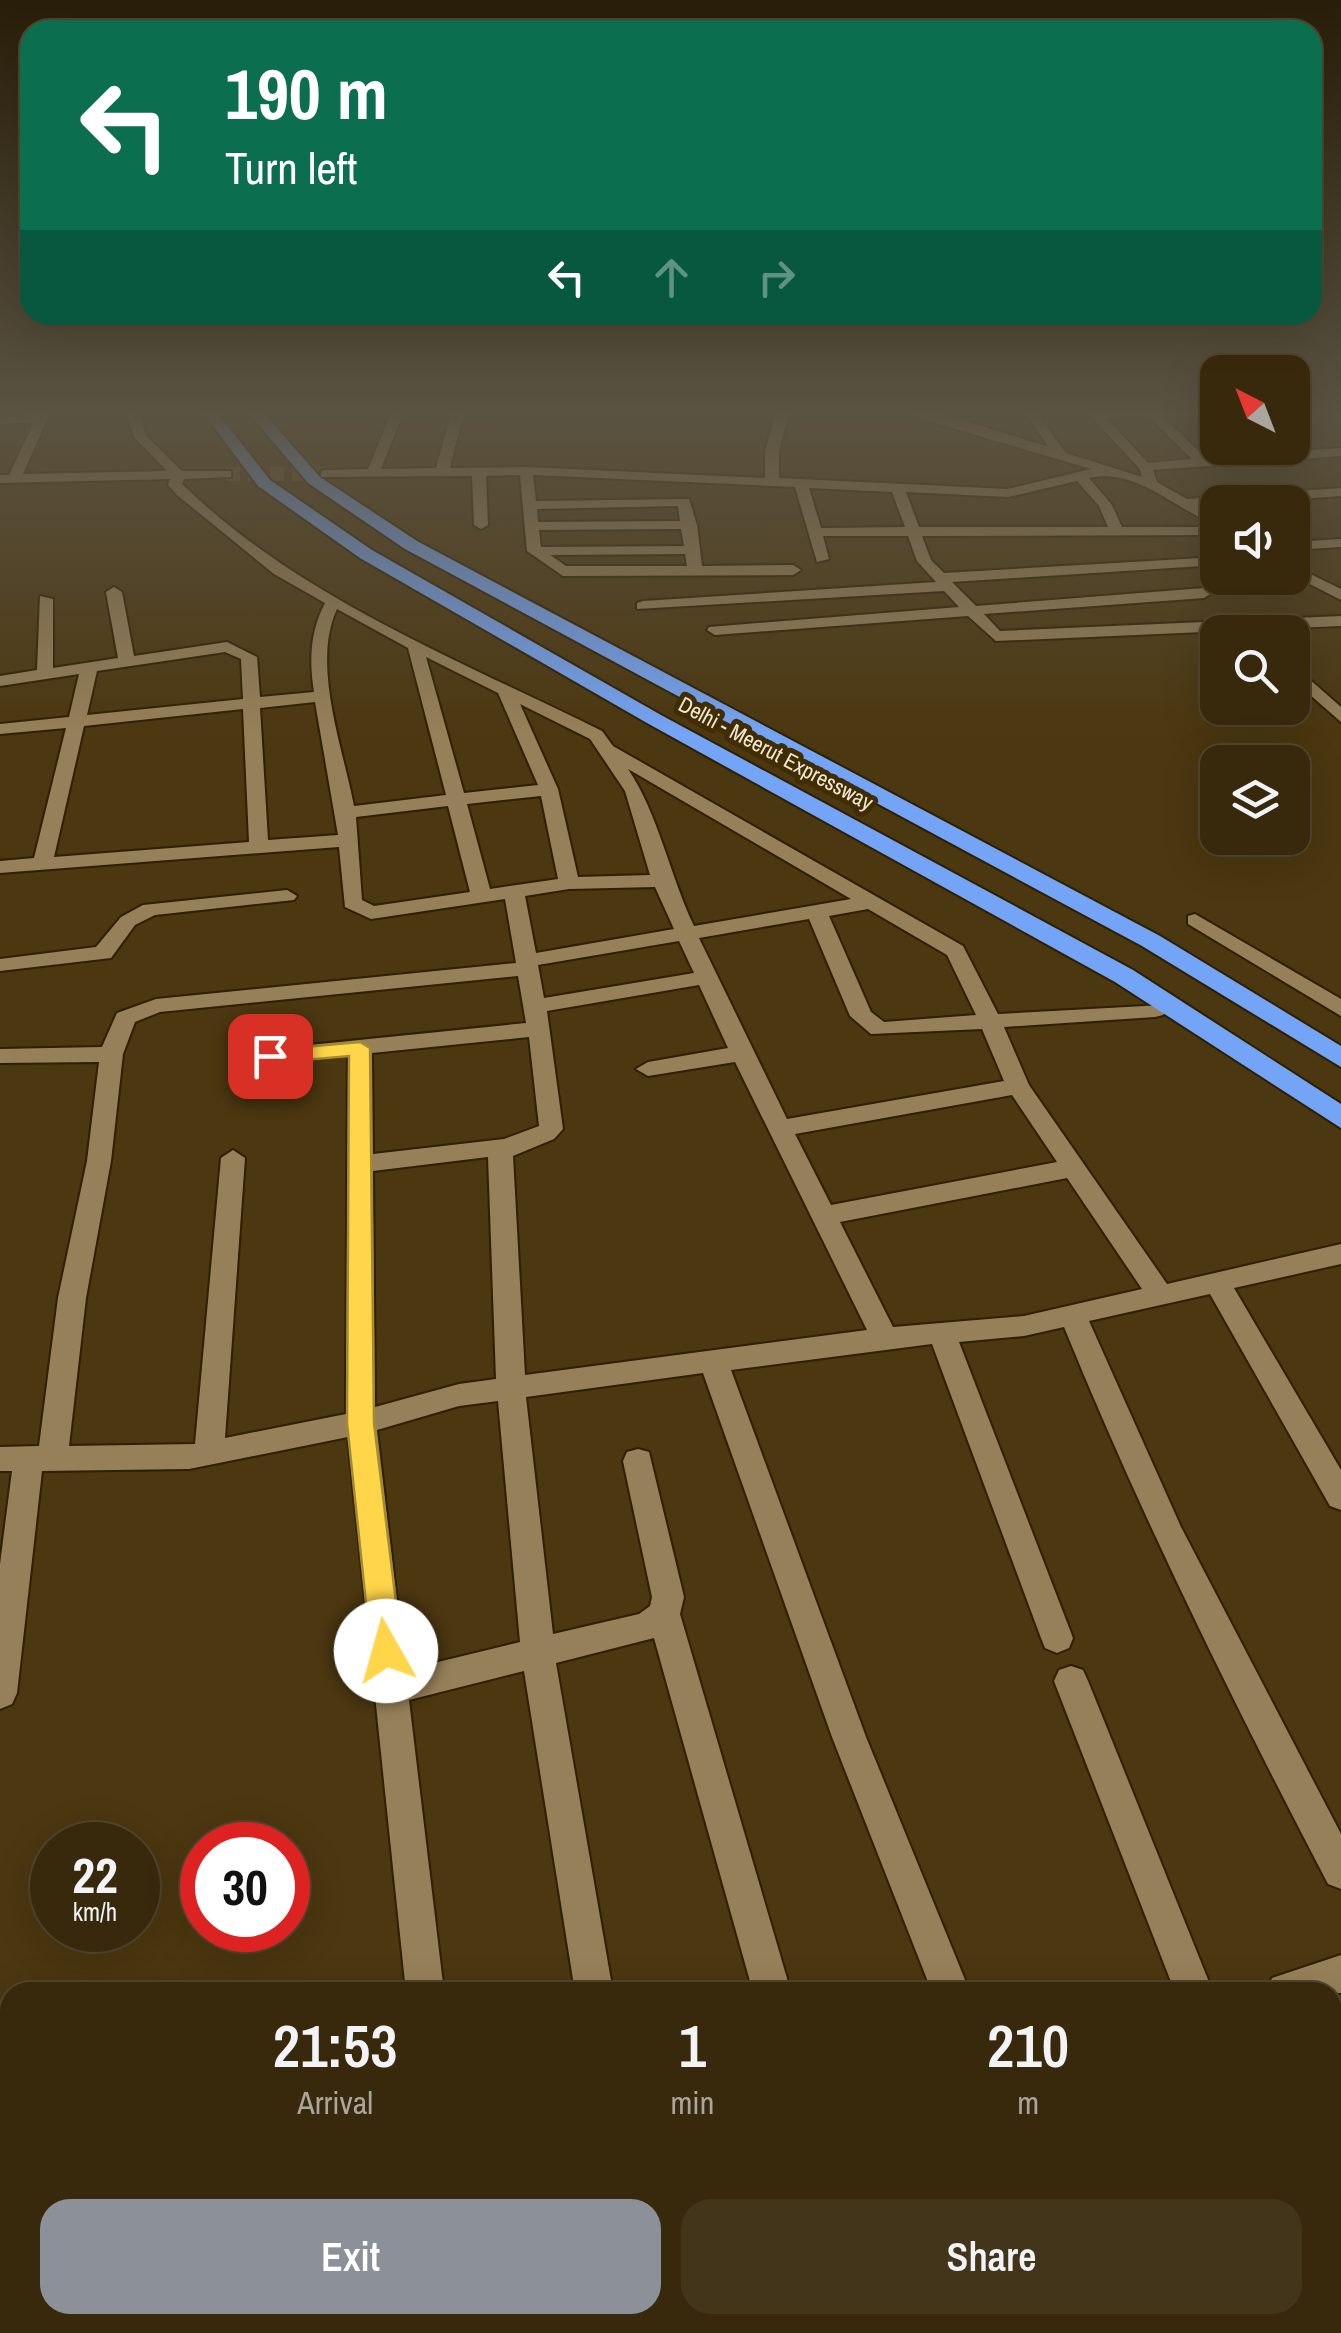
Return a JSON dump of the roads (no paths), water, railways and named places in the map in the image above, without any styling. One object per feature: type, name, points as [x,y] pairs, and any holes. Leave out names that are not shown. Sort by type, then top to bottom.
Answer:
[{"type":"highway","name":"Delhi - Meerut Expressway","points":[[317,520],[366,554],[654,719],[836,815],[1124,976],[1272,1069],[1341,1118]]},
{"type":"highway","name":"Delhi - Meerut Expressway","points":[[374,520],[639,668],[1151,941],[1341,1058]]},
{"type":"street","points":[[216,520],[279,571],[415,646],[583,725],[610,751],[954,951],[1018,1086],[1160,1295]]},
{"type":"street","points":[[481,520],[481,525]]},
{"type":"street","points":[[531,520],[534,551]]},
{"type":"street","points":[[689,520],[694,572]]},
{"type":"street","points":[[811,520],[822,558]]},
{"type":"street","points":[[908,520],[924,561],[989,631],[1004,638],[1200,631]]},
{"type":"street","points":[[1018,520],[1022,529]]},
{"type":"street","points":[[1112,520],[1116,530]]},
{"type":"street","points":[[532,526],[690,525]]},
{"type":"street","points":[[814,532],[1200,531]]},
{"type":"street","points":[[1310,546],[1341,543]]},
{"type":"street","points":[[534,551],[692,550]]},
{"type":"street","points":[[534,551],[570,572],[794,570]]},
{"type":"street","points":[[643,606],[1200,562]]},
{"type":"street","points":[[1310,579],[1341,595]]},
{"type":"street","points":[[114,592],[127,664]]},
{"type":"street","points":[[715,630],[1200,594]]},
{"type":"street","points":[[45,599],[45,675]]},
{"type":"street","points":[[334,602],[320,618],[318,636],[332,761],[348,812],[352,903],[370,913],[569,883],[662,881]]},
{"type":"street","points":[[1310,623],[1341,620]]},
{"type":"street","points":[[415,646],[482,896]]},
{"type":"street","points":[[0,681],[237,648],[250,657],[249,706],[259,846]]},
{"type":"street","points":[[42,865],[89,669]]},
{"type":"street","points":[[1310,687],[1341,718]]},
{"type":"street","points":[[504,688],[549,790],[569,883]]},
{"type":"street","points":[[0,729],[324,696]]},
{"type":"street","points":[[610,751],[634,791],[662,881],[742,1053],[885,1338]]},
{"type":"street","points":[[348,812],[549,790]]},
{"type":"street","points":[[0,868],[348,840]]},
{"type":"street","points":[[358,1164],[506,1147],[551,1129],[537,1018],[514,892]]},
{"type":"street","points":[[0,966],[103,954],[128,922],[150,908],[287,896]]},
{"type":"street","points":[[0,1692],[27,1457],[72,1298],[100,1161],[111,1054],[125,1018],[156,1006],[527,965],[686,931],[872,902]]},
{"type":"street","points":[[816,910],[867,1024],[894,1029],[1155,1010]]},
{"type":"street","points":[[1194,920],[1341,1009]]},
{"type":"street","points":[[270,1056],[360,1048],[537,1018],[707,977]]},
{"type":"street","points":[[360,1048],[360,1423],[424,1982]]},
{"type":"street","points":[[648,1070],[742,1053]]},
{"type":"street","points":[[0,1056],[111,1054]]},
{"type":"street","points":[[780,1128],[1018,1086]]},
{"type":"street","points":[[506,1147],[500,1154],[498,1186],[511,1389],[538,1653],[592,1982]]},
{"type":"street","points":[[208,1453],[233,1158]]},
{"type":"street","points":[[822,1216],[1072,1168]]},
{"type":"street","points":[[27,1457],[208,1453],[360,1423],[459,1395],[885,1338],[1024,1326],[1341,1254]]},
{"type":"street","points":[[1217,1282],[1341,1497]]},
{"type":"street","points":[[1073,1315],[1133,1464],[1260,1721],[1341,1871]]},
{"type":"street","points":[[942,1333],[1057,1638]]},
{"type":"street","points":[[714,1363],[849,1737],[947,1982]]},
{"type":"street","points":[[638,1461],[668,1597],[664,1614],[769,1982]]},
{"type":"street","points":[[391,1690],[648,1626],[664,1614]]},
{"type":"street","points":[[1071,1681],[1190,1982]]},
{"type":"street","points":[[1317,1982],[1341,1974]]}]
